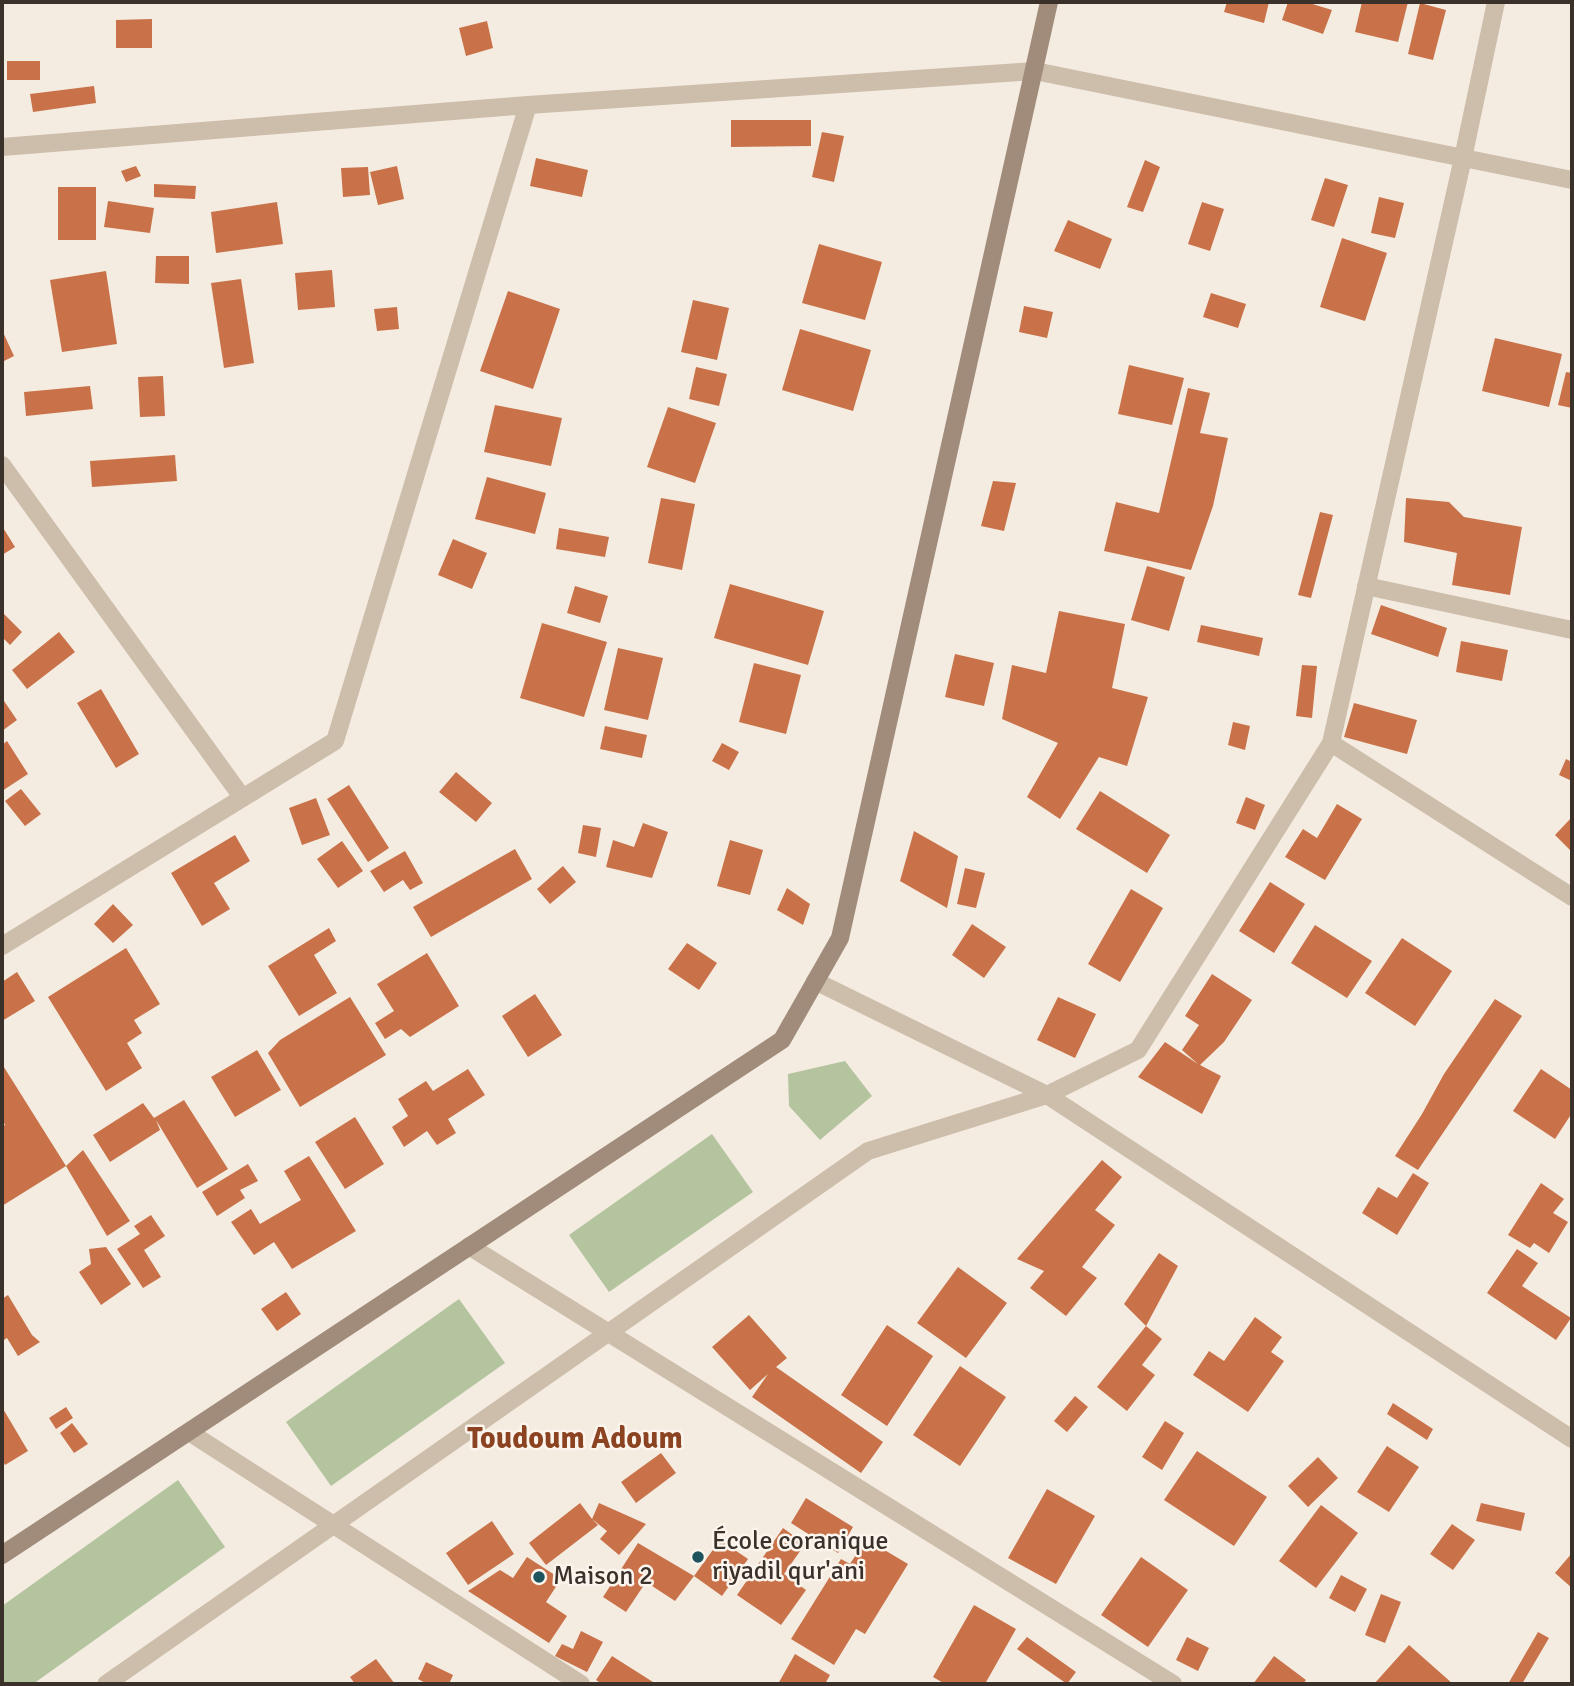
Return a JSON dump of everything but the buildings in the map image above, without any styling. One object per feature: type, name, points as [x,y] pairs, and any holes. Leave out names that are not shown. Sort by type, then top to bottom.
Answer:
[{"type":"street","points":[[2,1555],[782,1040],[840,938],[1049,2]]},
{"type":"street","points":[[106,1684],[868,1151],[1047,1095],[1138,1050],[1331,743],[1496,2]]},
{"type":"street","points":[[2,148],[528,105],[1035,71],[1572,180]]},
{"type":"street","points":[[2,946],[335,741],[528,105]]},
{"type":"street","points":[[2,468],[242,797]]},
{"type":"street","points":[[1366,586],[1572,629]]},
{"type":"street","points":[[1331,743],[1572,897]]},
{"type":"street","points":[[816,981],[1047,1095],[1572,1439]]},
{"type":"street","points":[[469,1246],[1173,1684]]},
{"type":"street","points":[[189,1432],[581,1684]]},
{"type":"green space","points":[[845,1061],[872,1096],[820,1140],[789,1106],[788,1074]]},
{"type":"green space","points":[[712,1134],[753,1192],[609,1292],[569,1235]]},
{"type":"green space","points":[[459,1299],[505,1363],[331,1486],[286,1422]]},
{"type":"green space","points":[[178,1480],[225,1547],[33,1684],[2,1684],[2,1606]]},
{"type":"place","name":"École coranique riyadil qur'ani","points":[[698,1557]]},
{"type":"place","name":"Maison 2","points":[[539,1577]]},
{"type":"district","name":"Toudoum Adoum","points":[[575,1440]]}]
